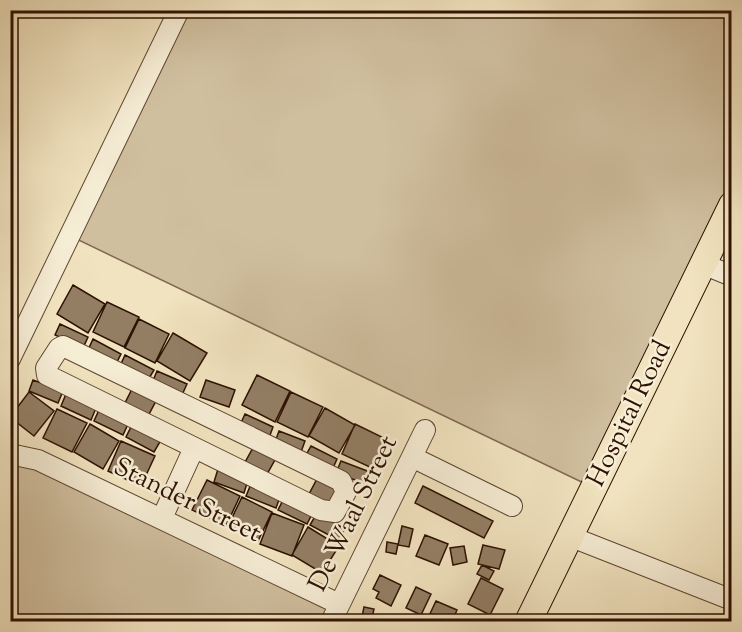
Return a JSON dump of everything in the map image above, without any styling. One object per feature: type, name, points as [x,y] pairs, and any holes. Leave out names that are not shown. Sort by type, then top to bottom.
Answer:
[{"type":"main road","name":"Hospital Road","points":[[528,621],[732,205]]},
{"type":"street","points":[[10,359],[179,10]]},
{"type":"street","points":[[703,264],[732,276]]},
{"type":"street","points":[[68,347],[341,481],[346,492],[335,512],[321,510],[194,448],[47,375],[46,368],[59,348],[68,347]]},
{"type":"street","name":"De Waal Street","points":[[335,613],[426,430]]},
{"type":"street","points":[[162,518],[194,448]]},
{"type":"street","name":"Stander Street","points":[[10,454],[38,460],[162,518],[335,613]]},
{"type":"street","points":[[412,457],[512,506]]},
{"type":"street","points":[[569,536],[732,600]]},
{"type":"shaded area","points":[[174,11],[731,11],[731,204],[594,488],[64,233]]},
{"type":"shaded area","points":[[11,455],[333,604],[325,621],[11,622]]},
{"type":"building","points":[[73,285],[105,304],[88,333],[57,314]]},
{"type":"building","points":[[107,302],[139,317],[124,347],[93,332]]},
{"type":"building","points":[[139,319],[169,334],[155,363],[125,348]]},
{"type":"building","points":[[60,324],[88,337],[83,348],[55,335]]},
{"type":"building","points":[[173,333],[207,353],[190,381],[157,361]]},
{"type":"building","points":[[93,339],[121,354],[116,364],[88,350]]},
{"type":"building","points":[[125,355],[154,370],[148,380],[120,366]]},
{"type":"building","points":[[157,371],[187,384],[182,395],[152,383]]},
{"type":"building","points":[[257,375],[290,391],[275,422],[242,405]]},
{"type":"building","points":[[33,380],[63,391],[58,403],[29,391]]},
{"type":"building","points":[[206,380],[235,390],[229,407],[200,397]]},
{"type":"building","points":[[133,387],[157,399],[147,418],[123,407]]},
{"type":"building","points":[[29,392],[54,411],[34,436],[10,417]]},
{"type":"building","points":[[291,392],[323,407],[308,437],[277,422]]},
{"type":"building","points":[[66,394],[96,408],[91,420],[61,406]]},
{"type":"building","points":[[325,408],[355,425],[339,453],[309,436]]},
{"type":"building","points":[[57,409],[87,423],[72,452],[43,438]]},
{"type":"building","points":[[99,410],[128,424],[123,435],[94,421]]},
{"type":"building","points":[[245,414],[273,427],[269,438],[240,425]]},
{"type":"building","points":[[90,424],[119,441],[103,469],[74,452]]},
{"type":"building","points":[[355,424],[388,440],[374,469],[342,454]]},
{"type":"building","points":[[132,425],[161,440],[154,452],[126,437]]},
{"type":"building","points":[[279,431],[305,441],[301,452],[275,442]]},
{"type":"building","points":[[121,441],[155,456],[141,486],[108,471]]},
{"type":"building","points":[[254,446],[276,458],[266,476],[244,464]]},
{"type":"building","points":[[311,446],[337,459],[333,468],[306,455]]},
{"type":"building","points":[[341,461],[370,472],[366,484],[336,473]]},
{"type":"building","points":[[218,469],[248,480],[244,493],[214,482]]},
{"type":"building","points":[[318,477],[341,488],[332,507],[308,496]]},
{"type":"building","points":[[207,480],[240,496],[226,526],[192,510]]},
{"type":"building","points":[[251,484],[280,497],[276,508],[246,496]]},
{"type":"building","points":[[423,486],[493,521],[484,538],[415,503]]},
{"type":"building","points":[[242,497],[272,512],[258,541],[228,526]]},
{"type":"building","points":[[284,498],[313,512],[307,524],[278,510]]},
{"type":"building","points":[[272,513],[304,525],[292,556],[260,544]]},
{"type":"building","points":[[317,513],[345,529],[338,540],[310,525]]},
{"type":"building","points":[[402,526],[413,529],[409,547],[398,545]]},
{"type":"building","points":[[308,527],[339,546],[322,573],[292,555]]},
{"type":"building","points":[[425,535],[448,544],[439,565],[416,556]]},
{"type":"building","points":[[387,542],[398,544],[396,554],[386,552]]},
{"type":"building","points":[[483,545],[505,550],[499,569],[478,564]]},
{"type":"building","points":[[464,546],[467,562],[453,565],[450,548]]},
{"type":"building","points":[[482,565],[494,571],[489,580],[477,574]]},
{"type":"building","points":[[380,575],[401,585],[391,606],[376,598],[379,592],[373,589]]},
{"type":"building","points":[[481,578],[503,589],[490,615],[468,604]]},
{"type":"building","points":[[416,587],[431,594],[421,615],[406,608]]},
{"type":"building","points":[[436,601],[457,610],[452,622],[427,620]]},
{"type":"building","points":[[364,607],[374,609],[371,622],[361,622]]}]
